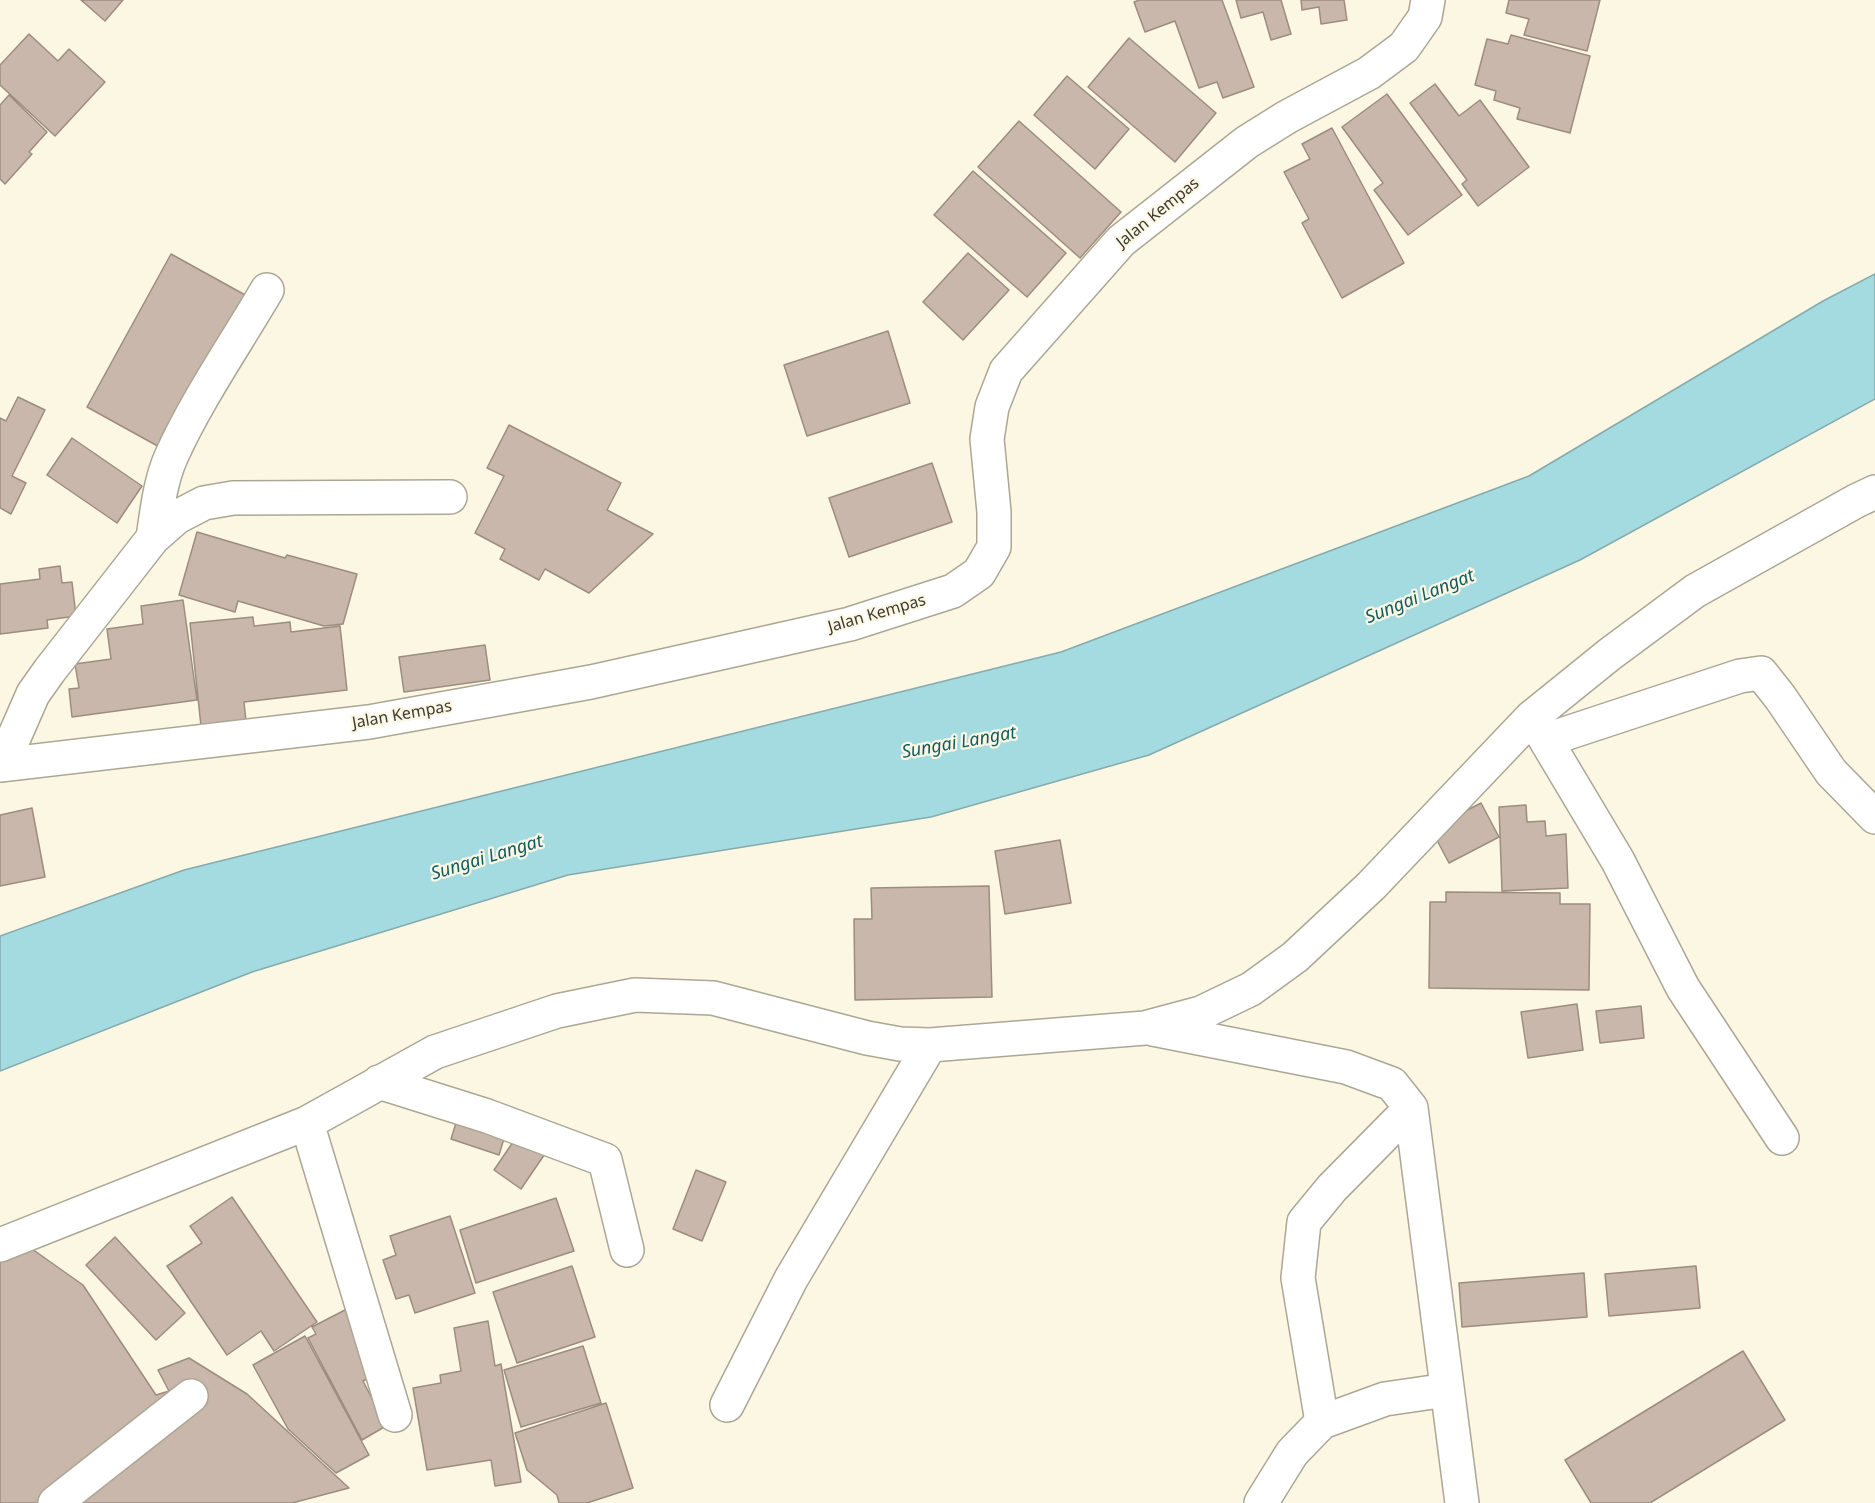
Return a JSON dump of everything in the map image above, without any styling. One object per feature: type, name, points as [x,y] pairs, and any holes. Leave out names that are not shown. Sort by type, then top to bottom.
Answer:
[{"type":"street","name":"Jalan Kempas","points":[[1,765],[381,720],[591,681],[839,626],[953,591],[980,573],[994,548],[987,439],[992,407],[1006,371],[1121,241],[1247,142],[1287,117],[1369,73],[1404,46],[1425,17],[1428,0]]},
{"type":"street","points":[[153,538],[159,500],[171,459],[196,409],[267,290]]},
{"type":"street","points":[[0,1245],[308,1123],[435,1052],[558,1011],[635,995],[713,998],[867,1038],[900,1044],[930,1045],[1145,1028],[1201,1013],[1251,989],[1295,957],[1539,729],[1610,654],[1695,591],[1875,492]]},
{"type":"street","points":[[1,765],[33,694],[50,670],[153,538],[177,517],[204,503],[233,498],[450,497]]},
{"type":"street","points":[[1539,729],[1740,676],[1761,673],[1831,772],[1875,817]]},
{"type":"street","points":[[1539,729],[1618,861],[1683,988],[1782,1138]]},
{"type":"street","points":[[1145,1028],[1346,1067],[1392,1084],[1411,1108],[1462,1503]]},
{"type":"street","points":[[727,1405],[791,1279],[930,1045]]},
{"type":"street","points":[[379,1082],[487,1116],[605,1160],[627,1250]]},
{"type":"street","points":[[1322,1422],[1298,1278],[1304,1222],[1332,1188],[1411,1108]]},
{"type":"street","points":[[308,1123],[395,1415]]},
{"type":"street","points":[[1261,1503],[1292,1453],[1322,1422],[1385,1399],[1447,1390]]},
{"type":"street","points":[[55,1503],[191,1396]]},
{"type":"water","name":"Sungai Langat","points":[[1875,274],[1875,399],[1580,560],[1149,755],[931,817],[568,875],[252,972],[0,1071],[0,936],[184,870],[1061,652],[1529,476],[1823,301]]},
{"type":"building","points":[[81,0],[123,0],[105,21]]},
{"type":"building","points":[[1139,0],[1222,0],[1254,87],[1223,98],[1217,82],[1199,88],[1175,21],[1145,32],[1134,2]]},
{"type":"building","points":[[1236,0],[1281,0],[1291,34],[1271,40],[1263,12],[1241,18]]},
{"type":"building","points":[[1301,0],[1344,0],[1347,20],[1321,24],[1319,7],[1302,10]]},
{"type":"building","points":[[1509,0],[1600,0],[1587,51],[1524,35],[1529,19],[1506,13]]},
{"type":"building","points":[[29,34],[58,61],[69,49],[105,82],[55,136],[0,85],[0,65]]},
{"type":"building","points":[[1511,35],[1590,56],[1570,133],[1517,119],[1520,108],[1494,100],[1496,91],[1475,85],[1487,39],[1508,44]]},
{"type":"building","points":[[1129,38],[1216,113],[1175,162],[1088,87]]},
{"type":"building","points":[[1067,76],[1129,129],[1095,169],[1034,115]]},
{"type":"building","points":[[1435,84],[1459,116],[1480,100],[1529,167],[1478,206],[1462,184],[1467,180],[1410,103]]},
{"type":"building","points":[[1387,94],[1462,195],[1408,235],[1374,190],[1383,183],[1342,127]]},
{"type":"building","points":[[9,95],[47,132],[29,152],[32,154],[5,184],[0,179],[0,105]]},
{"type":"building","points":[[1019,121],[1121,212],[1080,258],[978,167]]},
{"type":"building","points":[[1332,128],[1404,263],[1342,298],[1302,223],[1309,219],[1284,172],[1310,159],[1302,144]]},
{"type":"building","points":[[973,171],[1066,253],[1027,297],[934,215]]},
{"type":"building","points":[[968,253],[1009,290],[963,340],[923,302]]},
{"type":"building","points":[[171,254],[247,296],[163,449],[87,407]]},
{"type":"building","points":[[888,331],[910,403],[807,436],[784,365]]},
{"type":"building","points":[[18,397],[45,410],[12,476],[26,483],[11,514],[0,508],[0,418],[6,421]]},
{"type":"building","points":[[509,425],[621,483],[607,510],[653,534],[589,593],[545,569],[539,580],[500,559],[505,549],[475,533],[504,476],[487,468]]},
{"type":"building","points":[[72,438],[142,486],[117,523],[47,475]]},
{"type":"building","points":[[932,463],[952,522],[849,557],[829,498]]},
{"type":"building","points":[[197,532],[285,558],[287,555],[357,574],[343,624],[324,626],[238,601],[235,612],[179,595]]},
{"type":"building","points":[[60,566],[62,583],[72,582],[76,616],[47,620],[48,628],[0,634],[0,584],[40,579],[39,569]]},
{"type":"building","points":[[183,600],[197,700],[72,717],[69,689],[79,688],[75,664],[111,659],[107,629],[143,624],[141,606]]},
{"type":"building","points":[[253,617],[254,626],[290,622],[291,632],[340,626],[347,690],[244,702],[246,721],[201,726],[190,623]]},
{"type":"building","points":[[485,645],[490,680],[404,692],[399,657]]},
{"type":"building","points":[[1481,803],[1499,837],[1449,863],[1431,829]]},
{"type":"building","points":[[1526,805],[1527,822],[1545,821],[1546,836],[1566,834],[1568,888],[1502,891],[1499,807]]},
{"type":"building","points":[[32,808],[45,877],[0,886],[0,815]]},
{"type":"building","points":[[1060,840],[1071,903],[1005,914],[995,851]]},
{"type":"building","points":[[989,886],[992,997],[855,1000],[854,919],[872,919],[871,888]]},
{"type":"building","points":[[1446,892],[1560,893],[1560,904],[1590,904],[1589,990],[1429,988],[1430,902],[1446,902]]},
{"type":"building","points":[[1577,1004],[1583,1050],[1528,1058],[1521,1012]]},
{"type":"building","points":[[1641,1006],[1644,1038],[1600,1043],[1596,1011]]},
{"type":"building","points":[[462,1104],[510,1119],[499,1155],[451,1139]]},
{"type":"building","points":[[526,1123],[553,1142],[521,1189],[494,1170]]},
{"type":"building","points":[[696,1170],[726,1182],[702,1241],[673,1229]]},
{"type":"building","points":[[232,1197],[317,1322],[274,1351],[261,1331],[227,1355],[167,1266],[202,1243],[190,1226]]},
{"type":"building","points":[[556,1198],[574,1251],[476,1283],[460,1230]]},
{"type":"building","points":[[450,1216],[475,1293],[415,1313],[409,1295],[396,1299],[383,1260],[396,1255],[390,1236]]},
{"type":"building","points":[[115,1237],[185,1313],[156,1340],[86,1265]]},
{"type":"building","points":[[25,1244],[83,1285],[156,1395],[169,1391],[158,1370],[189,1358],[247,1394],[349,1488],[292,1503],[0,1503],[0,1250]]},
{"type":"building","points":[[572,1266],[595,1337],[517,1363],[493,1292]]},
{"type":"building","points":[[1696,1266],[1700,1308],[1609,1316],[1605,1274]]},
{"type":"building","points":[[1584,1273],[1587,1317],[1462,1327],[1459,1283]]},
{"type":"building","points":[[345,1310],[367,1352],[371,1377],[363,1381],[386,1426],[362,1440],[308,1338],[316,1334],[312,1327]]},
{"type":"building","points":[[488,1321],[495,1366],[501,1364],[521,1482],[495,1486],[491,1460],[427,1470],[413,1388],[441,1383],[440,1375],[461,1371],[454,1328]]},
{"type":"building","points":[[305,1336],[369,1455],[336,1473],[288,1429],[253,1365]]},
{"type":"building","points":[[583,1346],[601,1403],[521,1427],[504,1370]]},
{"type":"building","points":[[1743,1351],[1785,1420],[1650,1503],[1591,1503],[1565,1460]]},
{"type":"building","points":[[606,1403],[633,1488],[587,1503],[559,1503],[557,1495],[527,1470],[515,1433]]}]
